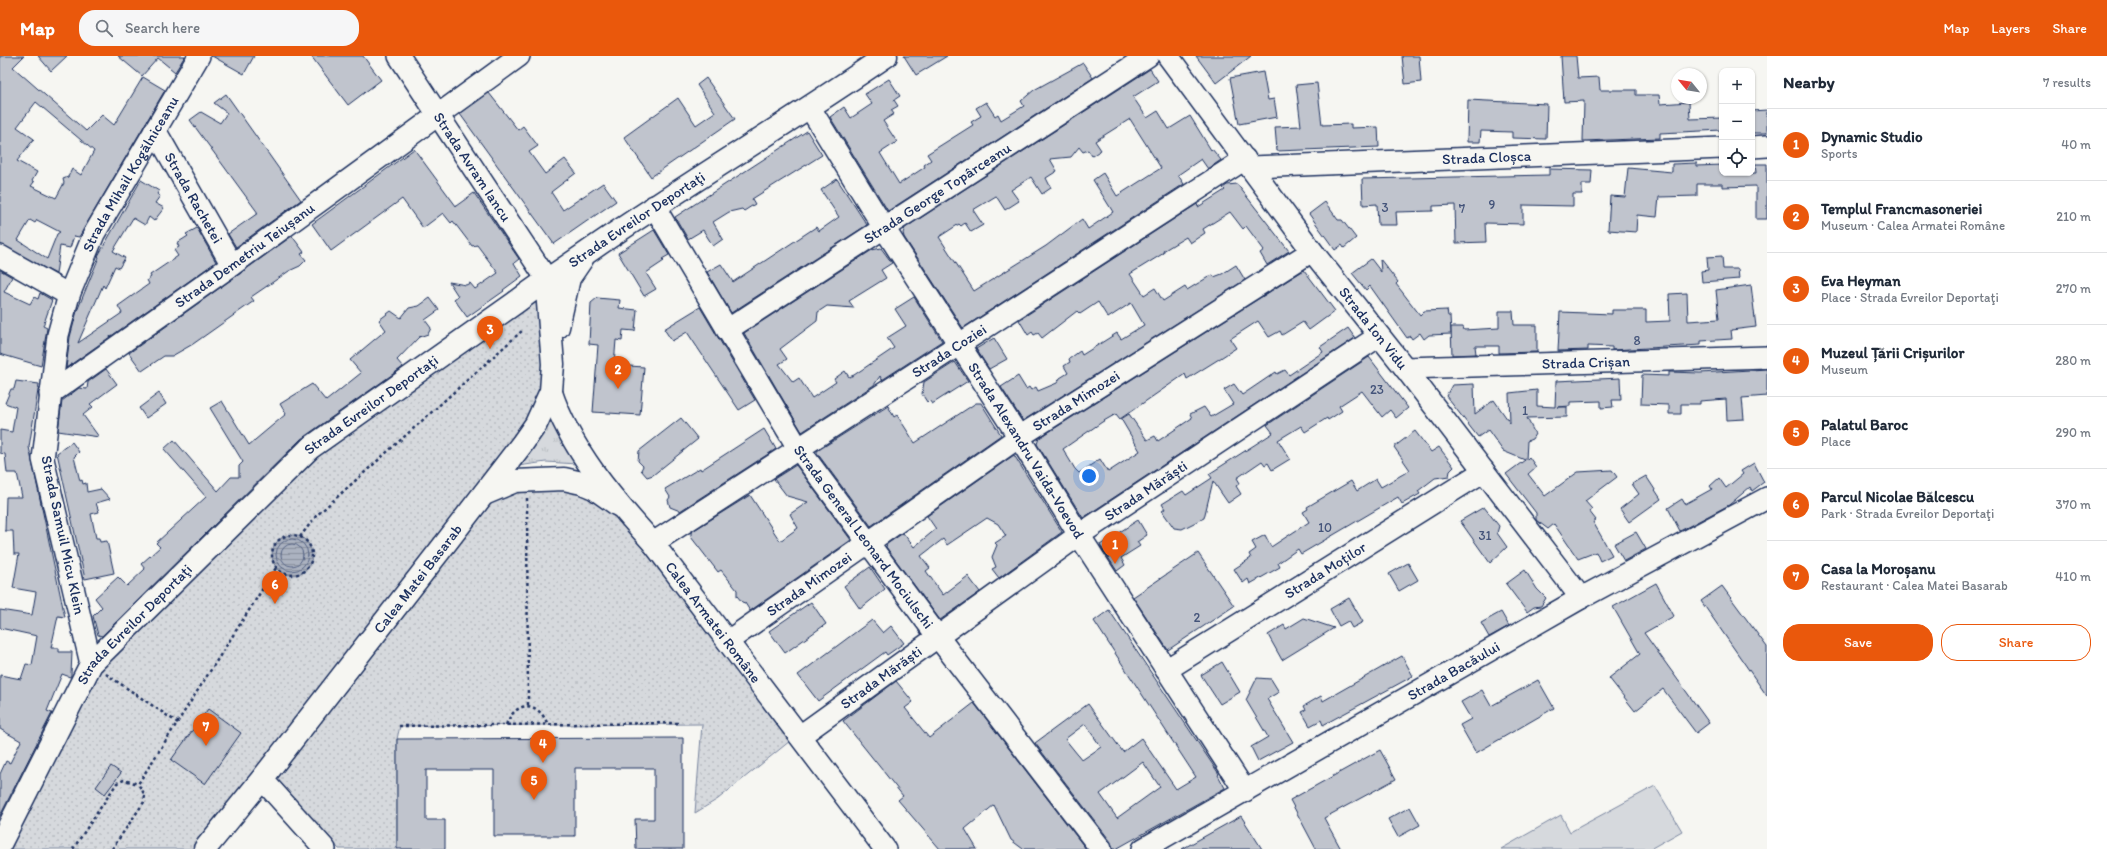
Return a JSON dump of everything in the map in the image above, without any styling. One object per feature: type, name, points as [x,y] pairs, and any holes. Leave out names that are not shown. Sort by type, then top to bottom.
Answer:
[{"type":"main road","name":"Strada Evreilor Deportaţi","points":[[855,77],[872,56]]},
{"type":"main road","name":"Strada Evreilor Deportaţi","points":[[0,844],[91,664],[310,448],[515,303],[546,278],[587,253],[654,206],[810,108],[886,56]]},
{"type":"main road","points":[[553,364],[564,293],[569,278],[587,253]]},
{"type":"main road","name":"Calea Matei Basarab","points":[[204,849],[262,779],[532,429],[551,391],[553,364],[546,278]]},
{"type":"main road","points":[[483,494],[515,481],[564,479],[582,483],[594,488],[618,505]]},
{"type":"street","name":"Strada Mihail Kogălniceanu","points":[[69,295],[94,234],[199,56]]},
{"type":"street","name":"Strada Avram Iancu","points":[[399,56],[440,115],[546,278]]},
{"type":"street","name":"Strada Demetriu Teiușanu","points":[[50,394],[232,265],[519,56]]},
{"type":"street","name":"Strada George Topârceanu","points":[[727,330],[1148,56]]},
{"type":"street","name":"Strada Ion Vidu","points":[[1168,56],[1312,251],[1405,368],[1581,598]]},
{"type":"street","name":"Strada Alexandru Vaida-Voevod","points":[[810,108],[884,228],[1019,437],[1079,535],[1245,791]]},
{"type":"street","name":"Strada Rachetei","points":[[155,130],[232,265]]},
{"type":"street","points":[[1755,147],[1767,146]]},
{"type":"street","name":"Strada Cloșca","points":[[1248,163],[1719,148]]},
{"type":"street","name":"Strada Coziei","points":[[653,544],[798,448],[960,344],[1248,163]]},
{"type":"street","name":"Strada General Leonard Mociulschi","points":[[654,206],[798,448],[938,637],[1101,849]]},
{"type":"street","name":"Strada Mimozei","points":[[728,641],[1019,437],[1312,251]]},
{"type":"street","points":[[0,256],[69,295]]},
{"type":"street","name":"Strada Samuil Micu Klein","points":[[69,295],[58,335],[50,394],[44,459],[91,664]]},
{"type":"street","name":"Strada Mărăști","points":[[800,736],[1079,535],[1379,336]]},
{"type":"street","name":"Strada Crișan","points":[[1405,368],[1767,357]]},
{"type":"street","name":"Calea Armatei Române","points":[[551,391],[559,414],[577,446],[618,505],[653,544],[885,849]]},
{"type":"street","name":"Strada Moților","points":[[1166,670],[1484,471]]},
{"type":"street","name":"Strada Bacăului","points":[[1143,849],[1581,598],[1767,498]]},
{"type":"street","points":[[262,779],[325,849]]},
{"type":"path","points":[[300,537],[316,516],[523,330]]},
{"type":"path","points":[[527,495],[528,706]]},
{"type":"path","points":[[287,536],[300,537],[310,546],[312,552],[309,565],[300,574],[287,575],[276,568],[272,555],[276,543],[287,536]]},
{"type":"path","points":[[138,784],[276,568]]},
{"type":"path","points":[[91,664],[178,723]]},
{"type":"path","points":[[506,725],[510,715],[518,708],[528,706],[539,710],[544,716],[548,725]]},
{"type":"path","points":[[399,726],[680,723]]},
{"type":"path","points":[[72,849],[117,783],[124,780],[138,784],[145,795],[144,802],[112,849]]},
{"type":"green space","points":[[546,278],[551,391],[484,494],[515,481],[583,492],[617,514],[790,741],[718,799],[695,813],[702,724],[400,726],[397,739],[397,849],[339,849],[275,778],[205,849],[0,849],[91,664],[310,448]]},
{"type":"green space","points":[[552,415],[577,464],[546,462],[511,467]]},
{"type":"green space","points":[[1655,786],[1682,831],[1650,849],[1501,849],[1561,815],[1570,832]]},
{"type":"water","points":[[288,535],[296,535],[303,538],[309,544],[312,555],[309,566],[303,572],[296,575],[288,575],[281,572],[275,566],[272,559],[272,551],[275,544],[281,538]]},
{"type":"building","points":[[0,56],[24,56],[13,67],[86,131],[102,115],[114,125],[143,77],[165,90],[79,237],[74,236],[70,248],[60,246],[56,274],[0,244]],"holes":[[[36,102],[94,151],[81,175],[72,169],[68,177],[63,179],[64,183],[56,198],[31,186],[37,172],[17,161],[34,139],[17,127]],[[30,220],[35,223],[37,220],[60,232],[57,234],[47,259],[18,240]]]},
{"type":"building","points":[[38,56],[67,56],[51,71]]},
{"type":"building","points":[[118,56],[185,56],[175,72],[158,58],[142,76]]},
{"type":"building","points":[[212,56],[254,56],[244,74]]},
{"type":"building","points":[[311,56],[363,56],[381,80],[348,105]]},
{"type":"building","points":[[904,56],[947,56],[916,75]]},
{"type":"building","points":[[1196,56],[1251,56],[1216,83]]},
{"type":"building","points":[[1402,56],[1419,56],[1421,82],[1405,84]]},
{"type":"building","points":[[1561,56],[1576,56],[1578,78],[1599,77],[1600,90],[1636,90],[1636,95],[1659,95],[1660,104],[1689,104],[1690,119],[1719,118],[1719,130],[1660,133],[1660,138],[1583,141],[1584,101],[1564,102]]},
{"type":"building","points":[[1083,63],[1093,78],[888,211],[830,117],[844,107],[851,118],[872,104],[865,94],[889,79],[900,96],[894,100],[898,106],[891,110],[894,114],[883,121],[897,142],[880,153],[899,184],[925,167],[924,165],[931,160],[927,154],[973,125],[971,122],[981,116],[976,108],[986,102],[995,116],[998,114],[1001,120],[1024,106],[1021,101],[1034,90]]},
{"type":"building","points":[[1150,69],[1158,81],[1133,97],[1147,118],[1158,111],[1169,129],[1190,116],[1211,150],[1212,149],[1221,160],[1208,169],[1201,159],[1178,175],[1184,184],[963,328],[904,237],[903,233],[905,228]],"holes":[[[1130,119],[1161,168],[1117,196],[1103,173],[1093,180],[1113,212],[1088,229],[1082,219],[1046,246],[974,291],[939,237],[959,224],[961,226],[965,223],[971,232],[983,225],[973,210],[996,196],[1005,210],[1019,201],[1011,190],[1031,177],[1042,194],[1051,188],[1046,178],[1057,171],[1050,159],[1071,157],[1079,147],[1083,152],[1088,150],[1092,156],[1101,150],[1095,141]]]},
{"type":"building","points":[[1263,72],[1268,100],[1274,99],[1277,117],[1239,124],[1230,78]]},
{"type":"building","points":[[706,78],[735,119],[651,177],[624,137],[678,98],[696,125],[715,112],[697,85]]},
{"type":"building","points":[[1317,83],[1322,125],[1351,124],[1351,128],[1378,127],[1379,147],[1277,151],[1275,127],[1301,126],[1296,85]]},
{"type":"building","points":[[489,93],[518,130],[523,126],[538,146],[529,152],[545,174],[565,159],[576,173],[551,192],[563,210],[603,183],[616,201],[554,244],[460,114]]},
{"type":"building","points":[[226,94],[301,200],[236,247],[228,234],[258,213],[190,120],[201,112],[220,123],[227,113],[214,103]]},
{"type":"building","points":[[1468,100],[1547,104],[1546,139],[1512,138],[1512,132],[1481,131],[1480,142],[1467,142]]},
{"type":"building","points":[[1767,110],[1767,133],[1755,133],[1755,111]]},
{"type":"building","points":[[807,131],[822,155],[752,199],[755,204],[744,211],[742,209],[729,212],[713,222],[723,239],[713,246],[703,230],[688,239],[675,217]]},
{"type":"building","points":[[414,149],[456,206],[474,193],[519,259],[514,263],[522,276],[503,290],[504,291],[467,317],[454,299],[458,296],[449,282],[466,285],[470,283],[475,289],[498,273],[477,245],[472,246],[453,221],[451,223],[443,213],[423,228],[402,199],[331,251],[312,224]]},
{"type":"building","points":[[1697,163],[1697,166],[1719,165],[1719,176],[1755,176],[1755,164],[1767,164],[1767,219],[1756,219],[1756,186],[1722,187],[1722,184],[1697,184],[1697,196],[1659,197],[1657,217],[1637,215],[1636,232],[1608,230],[1610,196],[1625,197],[1628,168],[1672,172],[1672,164]]},
{"type":"building","points":[[1549,169],[1592,170],[1591,184],[1582,184],[1582,194],[1573,194],[1573,206],[1523,205],[1523,224],[1485,223],[1486,242],[1456,243],[1455,205],[1433,206],[1433,211],[1396,212],[1397,225],[1378,225],[1377,204],[1363,205],[1362,179],[1549,175]]},
{"type":"building","points":[[837,179],[867,225],[731,313],[707,272],[721,264],[733,282],[816,227],[819,231],[839,217],[821,190]]},
{"type":"building","points":[[141,180],[159,191],[157,194],[160,196],[155,203],[164,208],[154,221],[149,217],[145,225],[133,218],[113,251],[125,258],[119,268],[115,266],[105,288],[103,285],[78,343],[122,313],[118,306],[149,284],[147,280],[151,277],[150,275],[178,256],[174,250],[179,247],[177,243],[188,236],[186,234],[197,228],[216,262],[66,368],[70,337],[77,311],[99,257],[98,256]]},
{"type":"building","points":[[1237,184],[1289,251],[1267,265],[1260,253],[1264,250],[1246,226],[1243,229],[1230,212],[1203,229],[1205,233],[1190,243],[1186,237],[1163,251],[1164,253],[1130,274],[1144,295],[1155,288],[1163,301],[1185,287],[1187,290],[1210,276],[1213,275],[1214,277],[1222,274],[1236,265],[1245,280],[1023,421],[1001,387],[1018,376],[1026,389],[1029,387],[1031,390],[1036,387],[1038,391],[1057,383],[1060,378],[1068,373],[1064,366],[1070,362],[1069,359],[1080,351],[1082,355],[1117,333],[1121,339],[1144,325],[1131,303],[1108,318],[1098,302],[1080,314],[1077,311],[1042,338],[1038,333],[1034,335],[1032,332],[1028,335],[1019,320],[1197,204],[1198,207],[1225,190],[1223,188],[1227,185]]},
{"type":"building","points":[[1325,202],[1338,220],[1342,220],[1356,238],[1344,248],[1342,245],[1335,250],[1309,214]]},
{"type":"building","points":[[654,230],[669,255],[662,259],[664,261],[646,273],[656,289],[644,296],[618,253]]},
{"type":"building","points":[[292,236],[304,252],[301,254],[306,260],[300,266],[289,271],[251,297],[254,301],[193,344],[172,356],[164,356],[142,371],[129,353]]},
{"type":"building","points":[[881,248],[892,263],[881,270],[886,278],[849,301],[854,308],[827,306],[818,312],[817,321],[780,349],[787,359],[779,364],[793,382],[799,378],[812,398],[836,382],[834,379],[845,371],[849,377],[854,375],[894,348],[887,338],[906,326],[895,309],[914,297],[942,341],[882,380],[880,376],[874,385],[802,432],[744,333],[872,250]]},
{"type":"building","points":[[1722,256],[1723,269],[1738,269],[1739,279],[1702,282],[1701,271],[1708,270],[1707,257]]},
{"type":"building","points":[[1371,259],[1381,272],[1380,259],[1398,282],[1396,284],[1420,315],[1424,311],[1447,310],[1448,316],[1450,316],[1451,334],[1429,335],[1424,339],[1420,333],[1412,339],[1410,336],[1407,338],[1370,286],[1366,290],[1352,273]]},
{"type":"building","points":[[0,270],[12,277],[4,292],[30,304],[34,297],[38,299],[40,293],[52,300],[43,326],[47,328],[41,366],[0,354]]},
{"type":"building","points":[[1304,270],[1335,311],[1309,330],[1303,322],[1282,335],[1280,331],[1269,337],[1258,321],[1230,339],[1236,348],[1187,379],[1185,374],[1120,419],[1116,414],[1102,422],[1063,449],[1075,469],[1079,473],[1100,459],[1108,472],[1140,451],[1121,419],[1129,414],[1147,440],[1155,436],[1158,441],[1192,418],[1190,414],[1204,407],[1211,417],[1233,404],[1224,390],[1234,384],[1242,395],[1276,372],[1277,374],[1285,370],[1289,375],[1323,352],[1320,347],[1348,328],[1355,338],[1083,518],[1037,444],[1039,438]]},
{"type":"building","points":[[1751,285],[1756,327],[1731,330],[1732,339],[1701,341],[1701,345],[1612,350],[1612,347],[1588,346],[1588,350],[1558,351],[1560,312],[1612,314],[1612,310],[1646,310],[1646,322],[1670,321],[1669,294],[1687,293],[1688,321],[1719,319],[1716,290]]},
{"type":"building","points":[[430,298],[439,310],[425,320],[431,328],[428,334],[419,337],[397,360],[403,367],[301,439],[102,636],[98,635],[93,616],[102,607],[95,598],[118,577],[127,586],[145,569],[141,564],[160,547],[156,543],[206,497],[164,449],[174,440],[218,491],[231,477],[239,477],[239,466],[243,462],[210,408],[222,401],[249,445],[286,414],[280,404],[312,384],[326,401],[361,373],[350,360],[386,330],[379,320],[391,311],[401,318],[409,308],[419,306]]},
{"type":"building","points":[[597,298],[620,300],[619,308],[637,310],[635,331],[623,330],[622,341],[616,340],[614,365],[644,367],[640,415],[593,412],[598,345],[589,344],[591,303]]},
{"type":"building","points":[[700,307],[755,400],[739,410],[687,332],[672,341],[664,329]]},
{"type":"building","points":[[1499,311],[1513,311],[1514,325],[1537,325],[1537,352],[1499,353],[1499,346],[1475,346],[1476,354],[1452,355],[1451,327],[1463,327],[1464,330],[1499,328]]},
{"type":"building","points":[[994,338],[1007,359],[989,369],[976,349]]},
{"type":"building","points":[[1369,357],[1408,408],[1396,418],[1390,410],[1382,417],[1362,391],[1339,406],[1342,411],[1328,420],[1327,418],[1305,432],[1301,426],[1278,440],[1290,459],[1272,470],[1268,463],[1265,465],[1262,461],[1237,478],[1240,483],[1236,486],[1241,494],[1228,503],[1213,481],[1204,518],[1182,529],[1174,528],[1162,511],[1165,509],[1162,504],[1183,491],[1186,495],[1212,478],[1209,474],[1273,433],[1267,425]]},
{"type":"building","points":[[955,362],[968,381],[932,404],[929,400],[927,402],[922,394],[924,382]]},
{"type":"building","points":[[106,369],[117,384],[90,404],[93,407],[83,415],[99,437],[58,431],[62,401],[79,388],[87,389],[88,382]]},
{"type":"building","points":[[1767,369],[1767,396],[1742,398],[1744,419],[1727,420],[1726,399],[1700,401],[1700,404],[1681,404],[1681,414],[1669,414],[1669,405],[1641,404],[1642,375],[1669,376],[1669,372],[1700,373]]},
{"type":"building","points":[[1620,378],[1621,400],[1612,400],[1613,407],[1601,408],[1601,401],[1570,402],[1570,406],[1557,407],[1567,407],[1567,417],[1527,418],[1535,434],[1532,439],[1527,441],[1526,460],[1529,457],[1536,467],[1528,474],[1545,496],[1578,472],[1612,470],[1617,477],[1585,501],[1592,509],[1589,511],[1596,520],[1593,522],[1612,555],[1600,561],[1596,552],[1578,559],[1554,524],[1548,529],[1536,520],[1536,513],[1506,474],[1525,460],[1503,451],[1488,430],[1478,437],[1446,396],[1452,385],[1474,384],[1475,414],[1494,400],[1510,423],[1509,393],[1537,390],[1537,406],[1555,407],[1556,381]]},
{"type":"building","points":[[16,381],[39,384],[29,447],[65,617],[58,616],[51,648],[59,648],[59,652],[72,652],[71,675],[70,677],[62,674],[47,711],[52,713],[0,816],[0,774],[6,761],[10,763],[21,741],[0,729],[0,675],[21,679],[26,664],[32,665],[37,636],[0,628],[0,610],[32,615],[36,592],[13,588],[19,554],[14,554],[13,531],[5,531],[6,497],[22,497],[17,473],[7,473],[5,454],[0,453],[0,430],[12,432],[16,407],[5,403],[11,389],[14,389]]},
{"type":"building","points":[[159,393],[166,404],[146,418],[139,408]]},
{"type":"building","points":[[976,403],[981,403],[1001,435],[871,526],[817,453],[817,451],[888,406],[894,417],[897,415],[915,443]]},
{"type":"building","points":[[681,418],[698,439],[653,475],[647,477],[641,470],[643,466],[638,461],[639,451]]},
{"type":"building","points":[[764,429],[776,449],[680,511],[670,507],[668,500],[670,497],[665,489],[700,468],[701,470]]},
{"type":"building","points":[[1415,431],[1431,452],[1439,447],[1454,467],[1450,471],[1449,476],[1435,478],[1418,491],[1420,494],[1402,504],[1398,497],[1301,554],[1298,549],[1278,563],[1280,567],[1250,584],[1248,579],[1243,583],[1234,569],[1251,558],[1249,554],[1256,549],[1252,542],[1265,535],[1271,547],[1309,522],[1303,512],[1308,509],[1307,507],[1351,481],[1357,491],[1376,479],[1381,487],[1410,470],[1394,447]]},
{"type":"building","points":[[72,442],[79,452],[74,457],[80,481],[82,480],[83,484],[86,483],[87,492],[101,489],[110,499],[96,503],[99,512],[91,514],[96,538],[99,538],[100,542],[107,541],[114,573],[85,579],[57,453]]},
{"type":"building","points":[[1014,455],[1062,532],[999,578],[992,569],[996,567],[992,557],[997,545],[995,543],[1006,536],[998,524],[987,518],[947,545],[943,539],[921,556],[930,568],[926,571],[943,595],[968,576],[980,592],[940,620],[886,547],[887,544],[903,533],[914,547],[936,529],[927,516]]},
{"type":"building","points":[[1754,463],[1764,482],[1752,491],[1750,487],[1729,505],[1680,531],[1668,508],[1682,499],[1685,504],[1712,489],[1710,486],[1719,478],[1726,488],[1743,474],[1741,471]]},
{"type":"building","points":[[796,465],[851,540],[750,611],[745,603],[742,602],[737,596],[737,590],[721,570],[718,572],[691,537],[691,532],[750,495],[780,541],[798,528],[790,514],[808,502],[787,496],[774,479]]},
{"type":"building","points":[[1646,476],[1661,499],[1629,522],[1620,509],[1639,494],[1632,484]]},
{"type":"building","points":[[1484,507],[1499,526],[1497,533],[1507,547],[1490,563],[1460,521]]},
{"type":"building","points":[[1138,520],[1147,535],[1137,542],[1140,546],[1121,558],[1125,565],[1117,571],[1100,545]]},
{"type":"building","points":[[1636,532],[1646,549],[1624,561],[1614,544]]},
{"type":"building","points":[[1198,553],[1234,606],[1168,650],[1133,597]]},
{"type":"building","points":[[1408,563],[1418,580],[1399,591],[1389,574]]},
{"type":"building","points":[[870,567],[885,589],[860,609],[844,586]]},
{"type":"building","points":[[1525,570],[1537,589],[1546,598],[1541,606],[1534,607],[1527,612],[1506,584]]},
{"type":"building","points":[[1656,583],[1674,616],[1644,633],[1709,723],[1696,733],[1663,689],[1635,711],[1609,678],[1640,654],[1613,607]]},
{"type":"building","points":[[1722,586],[1767,647],[1767,696],[1701,601]]},
{"type":"building","points":[[1349,598],[1363,622],[1352,628],[1348,621],[1339,626],[1330,609]]},
{"type":"building","points":[[811,602],[826,624],[785,653],[769,631]]},
{"type":"building","points":[[1109,610],[1219,774],[1218,775],[1225,788],[1116,849],[1113,849],[1111,842],[1035,743],[1088,704],[1123,752],[1141,738],[1176,789],[1196,777],[1094,621]],"holes":[[[1085,724],[1101,747],[1082,760],[1065,739]],[[1143,762],[1160,787],[1117,818],[1100,794]]]},
{"type":"building","points":[[1501,612],[1509,626],[1489,637],[1481,623]]},
{"type":"building","points":[[1304,618],[1334,628],[1282,660],[1268,635],[1284,625],[1286,629]]},
{"type":"building","points":[[872,620],[883,633],[891,626],[904,643],[887,655],[885,652],[818,701],[798,675]]},
{"type":"building","points":[[1402,656],[1413,676],[1323,725],[1321,720],[1310,726],[1302,712],[1306,710],[1304,706],[1321,696],[1323,701]]},
{"type":"building","points":[[1222,662],[1240,692],[1220,704],[1201,675]]},
{"type":"building","points":[[1257,678],[1271,679],[1279,692],[1267,699],[1293,742],[1258,761],[1251,747],[1268,737],[1246,700]]},
{"type":"building","points":[[1538,680],[1554,708],[1476,753],[1460,725],[1471,719],[1461,702],[1482,690],[1491,706]]},
{"type":"building","points":[[896,681],[913,702],[905,708],[929,738],[974,703],[1086,849],[1023,849],[1011,840],[994,805],[965,829],[977,849],[940,849],[898,800],[903,796],[843,721]]},
{"type":"building","points":[[208,709],[241,733],[205,784],[171,760]]},
{"type":"building","points":[[683,738],[683,849],[636,849],[635,819],[654,819],[654,768],[575,768],[575,836],[494,836],[494,770],[426,770],[426,820],[445,820],[445,849],[397,849],[397,739]]},
{"type":"building","points":[[1380,750],[1396,779],[1324,818],[1341,849],[1316,849],[1290,800]]},
{"type":"building","points":[[111,766],[121,773],[105,794],[96,787]]},
{"type":"building","points":[[1410,807],[1420,825],[1398,837],[1388,819]]},
{"type":"building","points":[[1241,816],[1262,849],[1182,849]]},
{"type":"place","name":"Eva Heyman","points":[[490,349]]},
{"type":"place","name":"Templul Francmasoneriei","points":[[618,389]]},
{"type":"place","name":"Dynamic Studio","points":[[1115,564]]},
{"type":"place","name":"Parcul Nicolae Bălcescu","points":[[275,604]]},
{"type":"place","name":"Casa la Moroșanu","points":[[206,746]]},
{"type":"place","name":"Muzeul Țării Crișurilor","points":[[543,763]]},
{"type":"place","name":"Palatul Baroc","points":[[534,800]]}]
